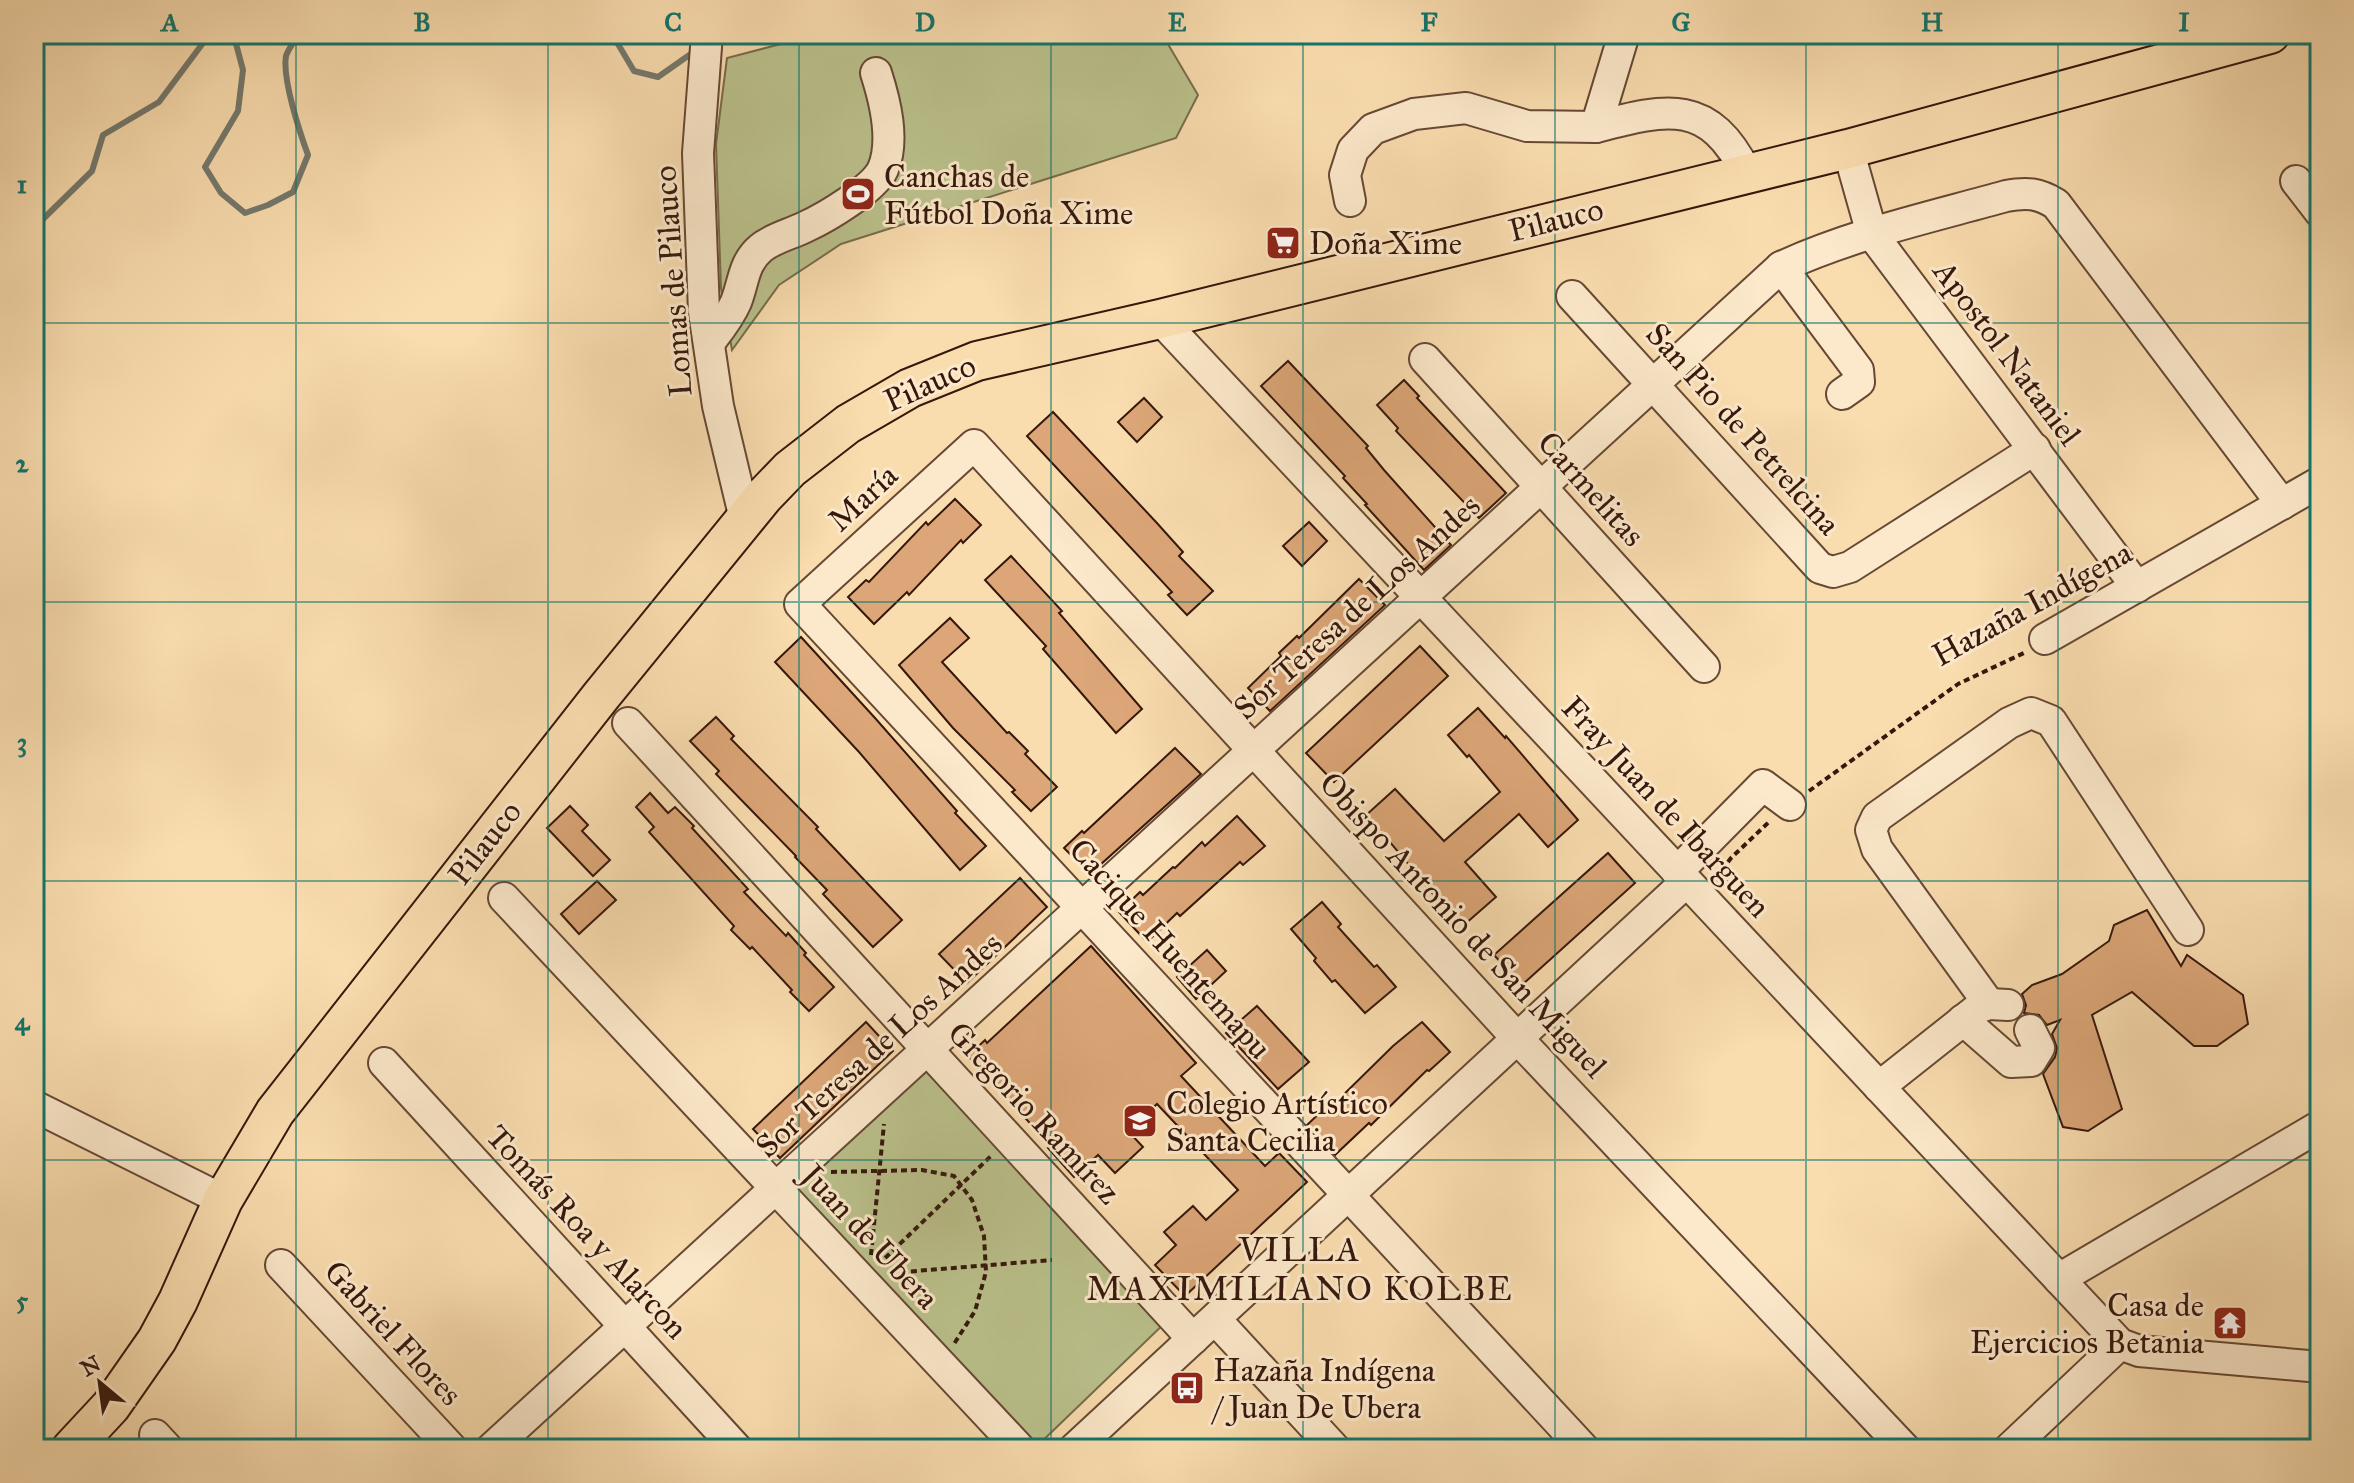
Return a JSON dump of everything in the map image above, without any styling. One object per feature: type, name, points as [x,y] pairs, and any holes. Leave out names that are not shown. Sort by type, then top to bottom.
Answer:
[{"type":"main road","name":"Pilauco","points":[[71,1449],[111,1406],[157,1340],[223,1200],[284,1100],[582,720],[745,519],[790,469],[848,424],[943,373],[1011,351],[1160,319],[1848,149],[2270,34]]},
{"type":"street","name":"Lomas de Pilauco","points":[[707,34],[698,153],[704,312],[718,406],[745,519]]},
{"type":"street","points":[[1596,127],[1624,34]]},
{"type":"street","points":[[709,343],[728,317],[747,264],[762,247],[842,207],[882,171],[887,142],[886,112],[876,73]]},
{"type":"street","points":[[1350,201],[1345,175],[1353,150],[1373,129],[1414,114],[1466,108],[1527,126],[1596,127],[1652,113],[1678,114],[1717,128],[1736,152],[1747,174]]},
{"type":"street","name":"Apostol Nataniel","points":[[1848,149],[1872,234],[2137,587]]},
{"type":"street","points":[[2296,181],[2320,212]]},
{"type":"street","name":"Sor Teresa de Los Andes","points":[[491,1449],[1781,267],[1872,234],[2027,192],[2042,195],[2056,204],[2282,504]]},
{"type":"street","points":[[1781,267],[1858,370],[1859,382],[1842,394]]},
{"type":"street","name":"San Pio de Petrelcina","points":[[1572,296],[1820,568],[1833,572],[1850,567],[2035,449]]},
{"type":"street","name":"Fray Juan de Ibarguen","points":[[1160,319],[2120,1344]]},
{"type":"street","name":"Carmelitas","points":[[1425,359],[1704,667]]},
{"type":"street","name":"María","points":[[800,604],[974,445]]},
{"type":"street","name":"Obispo Antonio de San Miguel","points":[[974,445],[1517,1038],[1905,1449]]},
{"type":"street","name":"Hazaña Indígena","points":[[2045,639],[2320,482]]},
{"type":"street","name":"Cacique Huentemapu","points":[[800,604],[1584,1449]]},
{"type":"street","points":[[1879,1087],[1963,1020],[1998,1004],[1877,849],[1871,830],[1877,817],[2009,723],[2031,713],[2051,721],[2188,930]]},
{"type":"street","name":"Gregorio Ramírez","points":[[628,723],[1009,1139],[1204,1329],[1335,1449]]},
{"type":"street","points":[[1074,1449],[1517,1038],[1689,885],[1763,785],[1790,805]]},
{"type":"street","name":"Juan de Ubera","points":[[504,898],[1020,1449]]},
{"type":"street","points":[[1963,1020],[2011,1062],[2031,1061],[2039,1048],[2030,1030]]},
{"type":"street","name":"Tomás Roa y Alarcon","points":[[384,1063],[737,1449]]},
{"type":"street","points":[[34,1106],[223,1200]]},
{"type":"street","points":[[2059,1279],[2320,1126]]},
{"type":"street","name":"Gabriel Flores","points":[[281,1265],[452,1449]]},
{"type":"street","points":[[2009,1449],[2120,1344],[2139,1351],[2320,1367]]},
{"type":"path","name":"Hazaña Indígena","points":[[1689,885],[1712,885],[1731,858],[1790,805],[1958,684],[2003,664],[2045,639]]},
{"type":"path","points":[[870,1259],[890,1083]]},
{"type":"path","points":[[869,1274],[1009,1139]]},
{"type":"path","points":[[820,1172],[922,1170],[954,1176],[972,1200],[984,1236],[986,1267],[975,1311],[940,1364]]},
{"type":"path","points":[[884,1273],[1052,1260]]},
{"type":"green space","name":"Canchas de Fútbol Doña Xime","points":[[819,34],[1162,34],[1198,95],[1176,138],[841,244],[779,285],[732,350],[721,288],[716,144],[727,58]]},
{"type":"green space","points":[[928,1060],[1169,1319],[1035,1448],[869,1274],[791,1187]]},
{"type":"building","points":[[1288,361],[1368,446],[1366,448],[1384,470],[1451,545],[1424,570],[1365,505],[1343,478],[1345,476],[1261,386]]},
{"type":"building","points":[[1404,380],[1419,396],[1417,398],[1506,493],[1479,518],[1396,431],[1398,428],[1377,405]]},
{"type":"building","points":[[1144,398],[1162,417],[1137,442],[1118,422]]},
{"type":"building","points":[[1053,412],[1183,552],[1179,556],[1213,591],[1187,615],[1168,595],[1172,592],[1027,436]]},
{"type":"building","points":[[955,499],[981,525],[963,543],[961,540],[909,595],[907,592],[874,624],[848,597],[866,580],[869,582],[926,522],[928,525]]},
{"type":"building","points":[[1309,522],[1327,541],[1302,566],[1283,546]]},
{"type":"building","points":[[1011,556],[1062,611],[1059,613],[1142,709],[1116,733],[1043,649],[1046,646],[985,580]]},
{"type":"building","points":[[1359,579],[1385,605],[1270,711],[1248,688],[1281,656],[1279,653],[1297,636],[1299,638]]},
{"type":"building","points":[[950,618],[969,638],[942,662],[1007,733],[1028,751],[1025,754],[1057,787],[1031,811],[899,665]]},
{"type":"building","points":[[801,637],[986,846],[960,870],[859,752],[775,662]]},
{"type":"building","points":[[1420,646],[1448,676],[1334,782],[1306,753]]},
{"type":"building","points":[[1478,708],[1578,820],[1548,847],[1519,814],[1465,862],[1496,897],[1465,924],[1436,891],[1433,894],[1365,816],[1395,789],[1444,841],[1500,792],[1448,735]]},
{"type":"building","points":[[716,717],[734,736],[731,739],[818,827],[816,829],[902,920],[873,947],[823,894],[827,890],[716,774],[719,771],[690,741]]},
{"type":"building","points":[[1175,748],[1201,774],[1090,874],[1064,848]]},
{"type":"building","points":[[650,793],[668,813],[675,807],[694,826],[692,828],[748,889],[744,892],[786,936],[788,933],[834,987],[809,1011],[752,947],[750,949],[731,930],[734,926],[649,832],[654,827],[636,807]]},
{"type":"building","points":[[570,806],[588,825],[582,831],[610,860],[593,876],[547,828]]},
{"type":"building","points":[[1237,816],[1265,846],[1243,865],[1240,862],[1180,916],[1177,913],[1147,942],[1119,912],[1140,892],[1143,895],[1202,842],[1205,846]]},
{"type":"building","points":[[1608,853],[1635,883],[1522,985],[1494,955]]},
{"type":"building","points":[[1020,878],[1047,907],[967,983],[939,954]]},
{"type":"building","points":[[597,881],[616,900],[579,934],[561,914]]},
{"type":"building","points":[[1322,902],[1341,924],[1338,927],[1396,987],[1365,1013],[1335,980],[1332,982],[1291,929]]},
{"type":"building","points":[[2147,910],[2181,966],[2187,955],[2243,995],[2248,1024],[2217,1046],[2194,1046],[2132,992],[2092,1015],[2122,1109],[2088,1131],[2063,1127],[2043,1074],[2055,1057],[2057,1048],[2052,1034],[2060,1020],[2047,1025],[2039,1015],[2024,1013],[2026,1005],[2022,994],[2032,985],[2062,974],[2109,941],[2114,925]]},
{"type":"building","name":"Colegio Artístico Santa Cecilia","points":[[1091,946],[1196,1063],[1181,1076],[1265,1166],[1279,1153],[1307,1182],[1185,1296],[1155,1265],[1176,1245],[1164,1232],[1193,1206],[1206,1220],[1238,1190],[1157,1104],[1128,1131],[1143,1147],[1115,1173],[1098,1155],[1074,1177],[1048,1148],[1051,1146],[968,1056],[985,1040],[987,1043]]},
{"type":"building","points":[[1207,950],[1226,971],[1196,999],[1177,977]]},
{"type":"building","points":[[1257,1006],[1309,1062],[1278,1089],[1226,1033]]},
{"type":"building","points":[[866,1022],[893,1051],[780,1158],[753,1129]]},
{"type":"building","points":[[1422,1022],[1450,1052],[1335,1155],[1307,1125],[1327,1106],[1329,1109]]},
{"type":"waterway","points":[[34,225],[92,171],[103,135],[159,102],[209,35],[235,40],[243,70],[238,111],[205,167],[221,193],[245,213],[293,192],[308,155],[292,106],[285,66],[287,53],[298,34]]},
{"type":"waterway","points":[[612,34],[634,71],[658,77],[695,51]]},
{"type":"place","name":"Canchas de Fútbol Doña Xime","points":[[858,194]]},
{"type":"place","name":"Doña Xime","points":[[1283,243]]},
{"type":"place","name":"Colegio Artístico Santa Cecilia","points":[[1140,1121]]},
{"type":"place","name":"Casa de Ejercicios Betania","points":[[2230,1323]]},
{"type":"place","name":"Hazaña Indígena / Juan De Ubera","points":[[1187,1388]]},
{"type":"district","name":"VILLA MAXIMILIANO KOLBE","points":[[1300,1268]]}]
